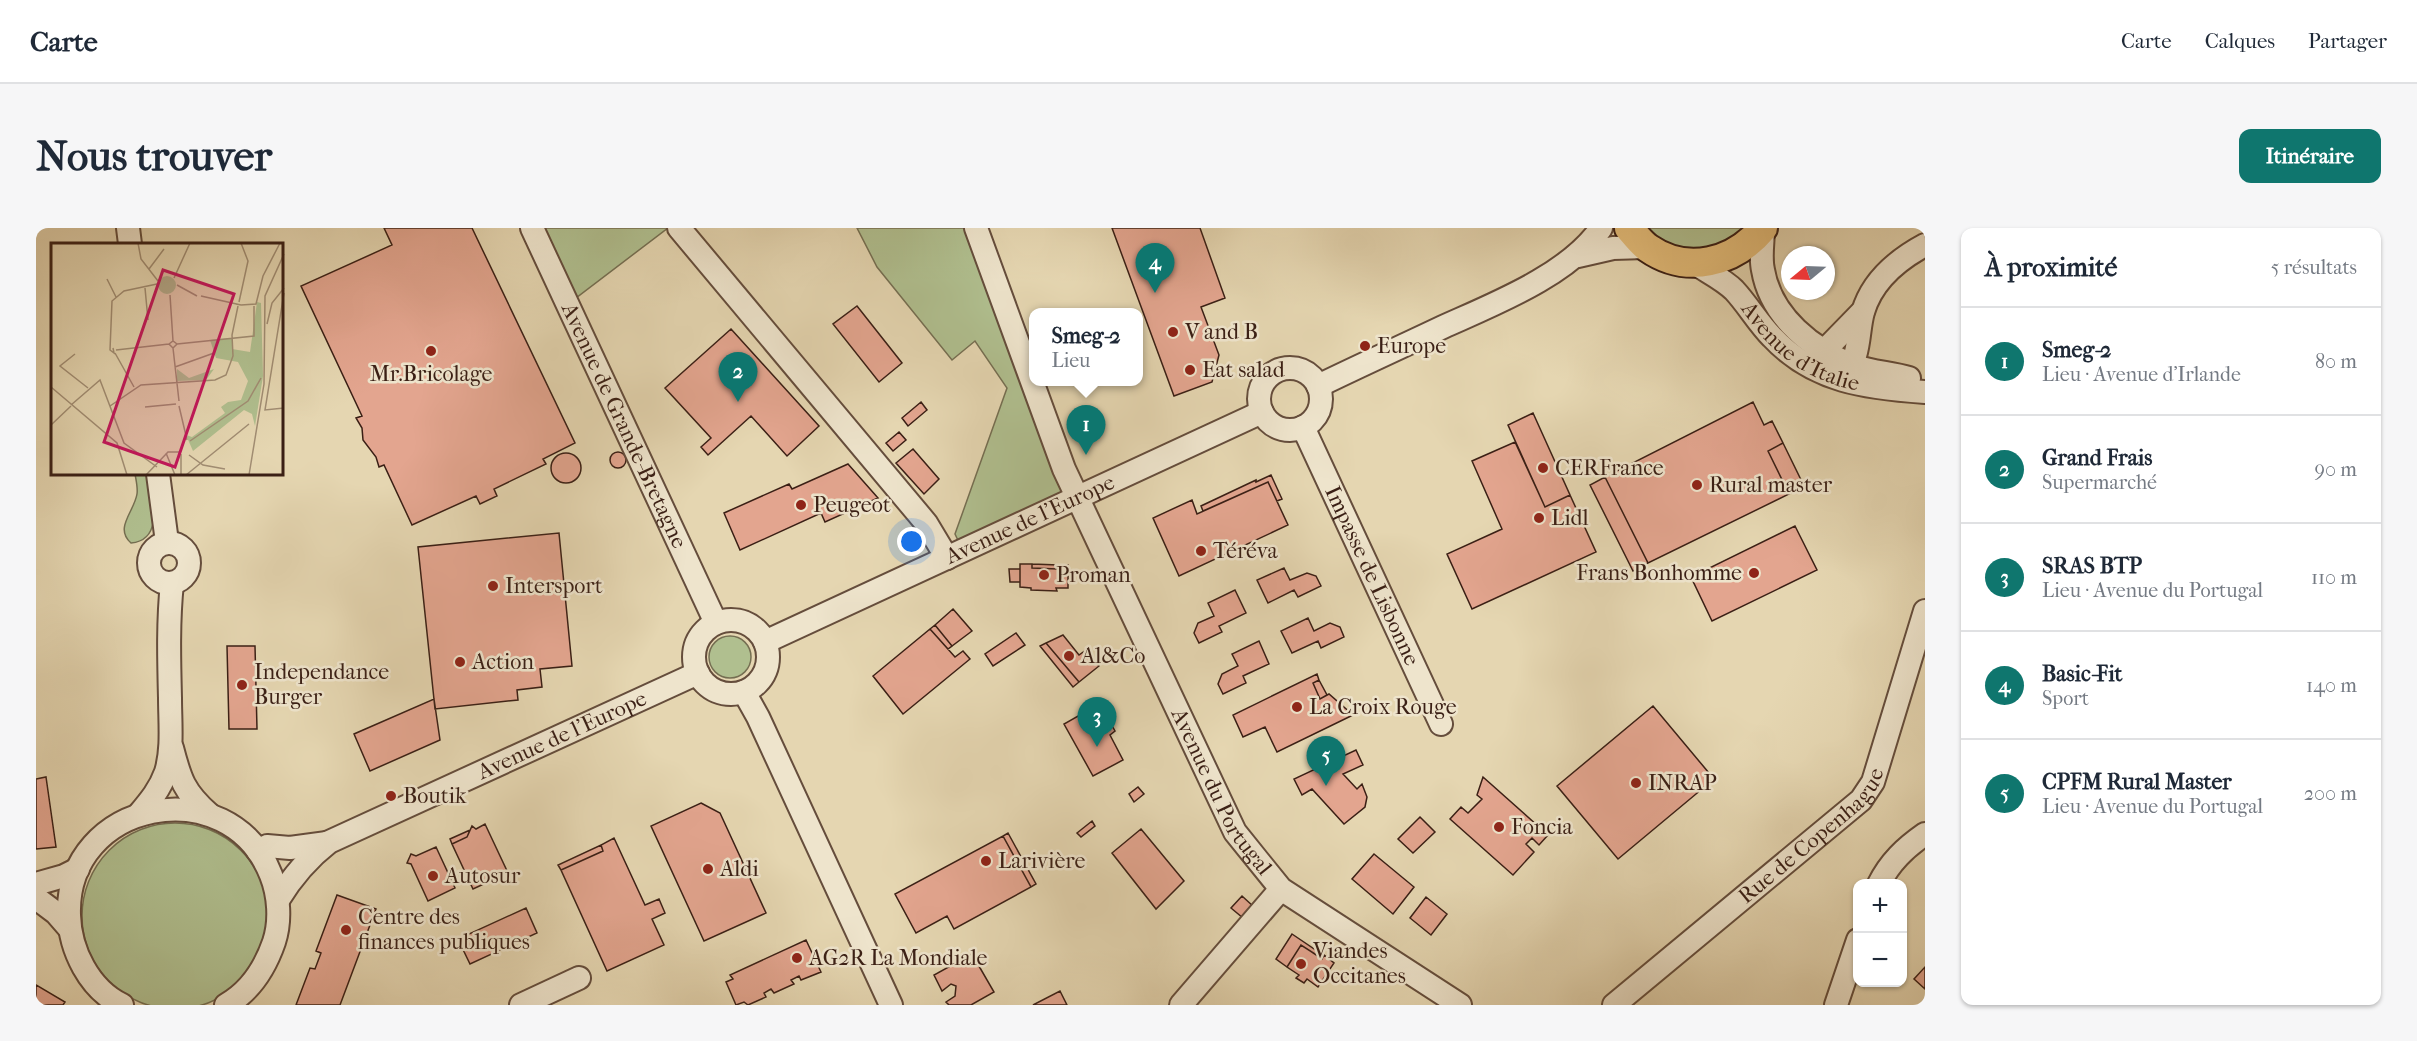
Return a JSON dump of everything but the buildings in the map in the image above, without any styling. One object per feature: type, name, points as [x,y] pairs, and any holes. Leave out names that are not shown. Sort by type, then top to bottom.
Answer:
[{"type":"main road","points":[[1637,237],[1670,259],[1696,264],[1719,260],[1740,250],[1763,228]]},
{"type":"street","points":[[128,228],[130,243]]},
{"type":"street","name":"Avenue de Grande-Bretagne","points":[[532,228],[716,623]]},
{"type":"street","points":[[679,228],[926,523],[946,558]]},
{"type":"street","name":"Avenue du Portugal","points":[[976,228],[1029,373]]},
{"type":"street","points":[[1318,386],[1512,296],[1576,256],[1591,242],[1601,228]]},
{"type":"street","name":"Avenue d'Italie","points":[[1763,228],[1762,268],[1767,290],[1783,316],[1819,360]]},
{"type":"street","points":[[1576,256],[1613,248],[1637,237]]},
{"type":"street","points":[[1845,372],[1863,311],[1878,282],[1891,268],[1925,244]]},
{"type":"street","name":"Avenue d'Italie","points":[[1696,264],[1733,289],[1773,338],[1797,360],[1819,360],[1845,372],[1925,392]]},
{"type":"street","points":[[1819,360],[1863,311]]},
{"type":"street","points":[[1286,369],[1304,372],[1318,386],[1320,405],[1311,422],[1303,427],[1284,430],[1267,420],[1262,412],[1260,393],[1263,384],[1276,371],[1286,369]]},
{"type":"street","name":"Avenue d'Italie","points":[[1845,372],[1925,384]]},
{"type":"street","name":"Avenue du Portugal","points":[[1034,386],[1077,499],[1235,832],[1281,889],[1460,1005]]},
{"type":"street","name":"Avenue de l'Europe","points":[[765,642],[1262,412]]},
{"type":"street","name":"Impasse de Lisbonne","points":[[1303,427],[1440,724]]},
{"type":"street","points":[[139,814],[161,784],[167,769],[170,740],[169,614],[172,583],[159,580],[149,566],[153,550],[167,542],[158,476]]},
{"type":"street","name":"Rue de Copenhague","points":[[1614,1005],[1861,800],[1873,782],[1925,611]]},
{"type":"street","points":[[739,620],[759,632],[765,642],[768,654],[767,666],[762,678],[744,692],[722,693],[704,682],[698,673],[694,662],[699,638],[706,629],[716,623],[739,620]]},
{"type":"street","name":"Avenue de l'Europe","points":[[278,900],[298,870],[312,855],[329,843],[698,673]]},
{"type":"street","points":[[744,692],[758,717],[891,1005]]},
{"type":"street","points":[[170,740],[184,784],[192,799],[209,814],[228,823],[258,851],[267,866],[278,900],[277,933],[267,964],[244,997],[226,1005]]},
{"type":"street","points":[[122,1005],[104,997],[85,970],[75,950],[69,928],[69,908],[78,869],[89,851],[103,835],[139,814],[162,809],[178,809],[209,814]]},
{"type":"street","points":[[1882,879],[1905,848],[1925,834]]},
{"type":"street","name":"Avenue de l'Europe","points":[[258,851],[267,846],[290,848],[329,843]]},
{"type":"street","points":[[36,884],[64,876],[78,869]]},
{"type":"street","points":[[1181,1005],[1281,889]]},
{"type":"street","points":[[36,897],[56,913],[69,928]]},
{"type":"street","points":[[1836,1005],[1853,952]]},
{"type":"street","points":[[521,1005],[579,978]]},
{"type":"green space","points":[[532,228],[668,228],[568,304]]},
{"type":"green space","points":[[857,228],[976,228],[1029,370],[1029,386],[1035,386],[1077,499],[963,551],[955,534],[1007,388],[975,341],[952,360],[877,267]]},
{"type":"green space","points":[[1647,228],[1749,228],[1744,233],[1705,249],[1683,250],[1660,239]]},
{"type":"green space","points":[[135,476],[149,476],[154,516],[149,534],[142,540],[131,543],[124,532],[126,520],[135,501],[137,487]]},
{"type":"green space","points":[[730,636],[738,637],[745,642],[750,649],[750,665],[745,672],[738,677],[730,678],[722,677],[715,672],[710,665],[709,657],[710,649],[715,642],[722,637]]},
{"type":"green space","points":[[175,823],[210,830],[226,839],[240,851],[252,865],[261,881],[268,916],[261,951],[252,967],[240,981],[226,993],[210,1002],[175,1009],[140,1002],[124,993],[110,981],[98,967],[89,951],[82,916],[89,881],[98,865],[110,851],[124,839],[140,830]]},
{"type":"place","name":"Basic-Fit","points":[[1155,293]]},
{"type":"place","name":"V and B","points":[[1173,332]]},
{"type":"place","name":"Europe","points":[[1365,346]]},
{"type":"place","name":"Mr.Bricolage","points":[[431,351]]},
{"type":"place","name":"Eat salad","points":[[1190,370]]},
{"type":"place","name":"Grand Frais","points":[[738,402]]},
{"type":"place","name":"Smeg-2","points":[[1086,455]]},
{"type":"place","name":"CERFrance","points":[[1543,468]]},
{"type":"place","name":"Rural master","points":[[1697,485]]},
{"type":"place","name":"Peugeot","points":[[801,505]]},
{"type":"place","name":"Lidl","points":[[1539,518]]},
{"type":"place","name":"Téréva","points":[[1201,551]]},
{"type":"place","name":"Frans Bonhomme","points":[[1754,573]]},
{"type":"place","name":"Proman","points":[[1044,575]]},
{"type":"place","name":"Intersport","points":[[493,586]]},
{"type":"place","name":"Al&Co","points":[[1069,656]]},
{"type":"place","name":"Action","points":[[460,662]]},
{"type":"place","name":"Independance Burger","points":[[242,685]]},
{"type":"place","name":"La Croix Rouge","points":[[1297,707]]},
{"type":"place","name":"SRAS BTP","points":[[1097,747]]},
{"type":"place","name":"INRAP","points":[[1636,783]]},
{"type":"place","name":"CPFM Rural Master","points":[[1326,786]]},
{"type":"place","name":"Boutik","points":[[391,796]]},
{"type":"place","name":"Foncia","points":[[1499,827]]},
{"type":"place","name":"Larivière","points":[[986,861]]},
{"type":"place","name":"Aldi","points":[[708,869]]},
{"type":"place","name":"Autosur","points":[[433,876]]},
{"type":"place","name":"Centre des finances publiques","points":[[346,930]]},
{"type":"place","name":"AG2R La Mondiale","points":[[797,958]]},
{"type":"place","name":"Viandes Occitanes","points":[[1301,964]]}]
